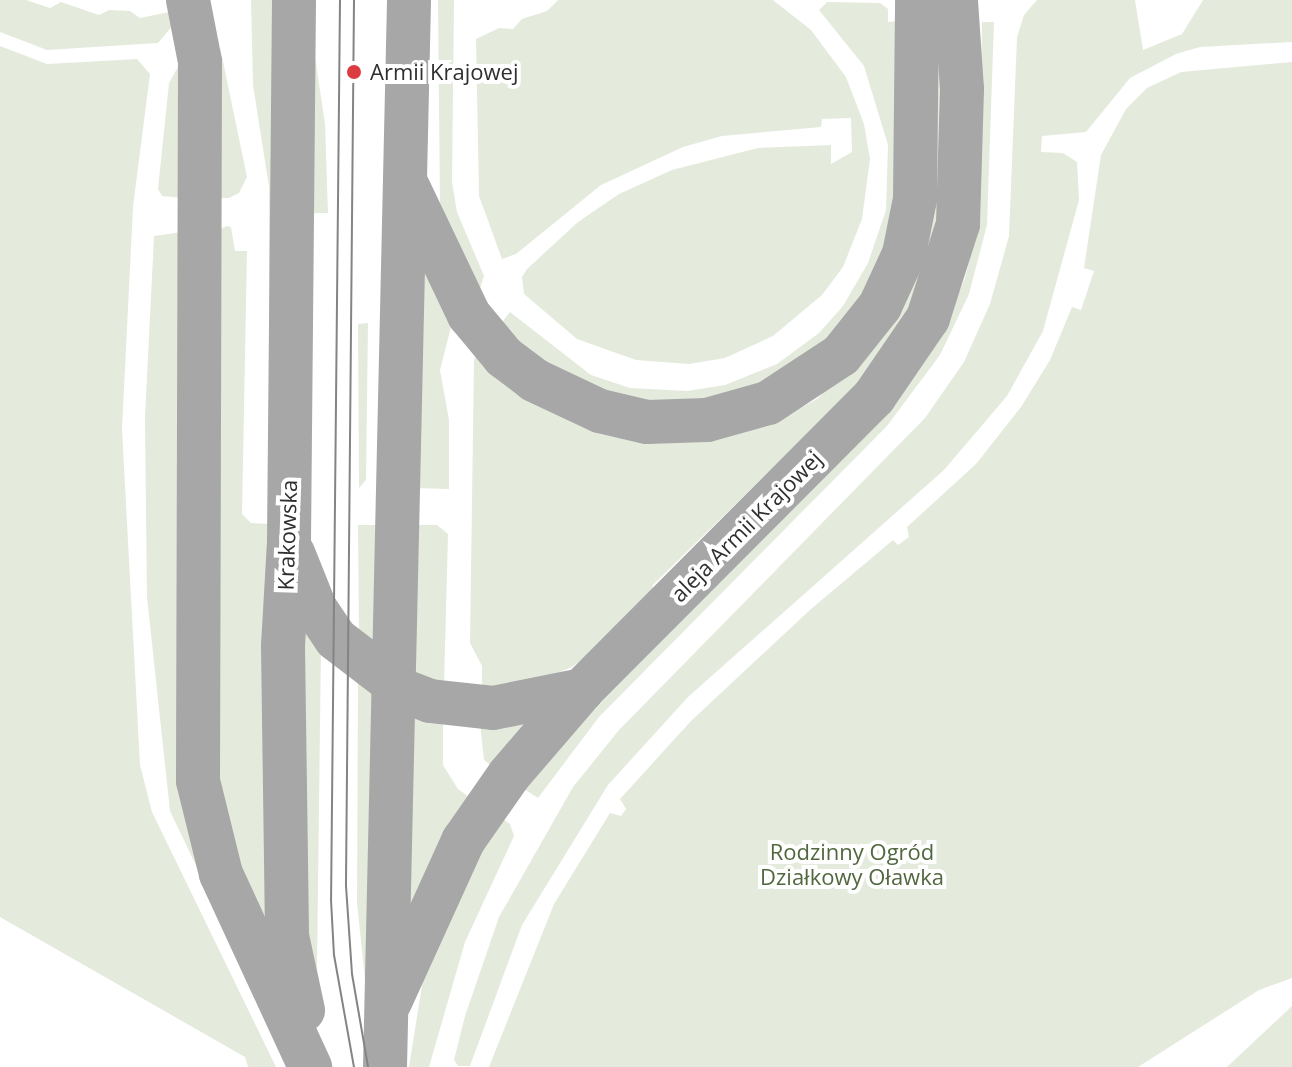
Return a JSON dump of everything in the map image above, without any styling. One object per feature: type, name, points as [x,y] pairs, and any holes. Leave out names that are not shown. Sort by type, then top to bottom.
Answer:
[{"type":"main road","points":[[188,0],[200,62],[198,781],[221,874],[313,1067]]},
{"type":"main road","name":"Krakowska","points":[[294,0],[289,542],[283,646],[287,936],[313,1067]]},
{"type":"main road","points":[[385,1067],[390,1002],[403,174],[409,0]]},
{"type":"main road","points":[[403,174],[469,315],[504,357],[534,380],[618,417],[678,422],[733,415],[768,403],[820,374],[861,334],[893,283],[915,199],[917,0]]},
{"type":"main road","name":"aleja Armii Krajowej","points":[[390,1002],[472,826],[582,690],[874,397],[928,318],[958,224],[962,89],[956,0]]},
{"type":"main road","points":[[289,542],[315,608],[336,639],[394,686],[430,701],[493,708],[582,690]]},
{"type":"green space","points":[[0,0],[26,0],[50,8],[61,2],[99,15],[109,10],[130,11],[140,18],[169,12],[173,25],[158,43],[47,50],[0,32]]},
{"type":"green space","points":[[251,0],[276,0],[269,487],[269,187],[253,85]]},
{"type":"green space","points":[[438,0],[454,0],[452,182],[457,212],[484,276],[479,292],[440,209]]},
{"type":"green space","points":[[558,0],[773,0],[811,30],[846,77],[864,124],[870,159],[862,219],[843,267],[822,295],[773,336],[725,358],[689,364],[636,360],[577,339],[524,294],[522,277],[527,269],[578,222],[619,194],[672,170],[758,148],[831,145],[831,164],[852,152],[851,118],[822,119],[821,127],[722,136],[683,147],[601,185],[516,254],[502,259],[479,196],[476,39],[499,28],[513,29],[522,19],[547,11]]},
{"type":"green space","points":[[1037,0],[1135,0],[1143,50],[1182,34],[1203,0],[1292,0],[1292,42],[1200,47],[1176,54],[1130,78],[1086,132],[1042,136],[1041,152],[1063,153],[1077,162],[1079,200],[1043,331],[1007,396],[944,470],[688,697],[608,785],[522,925],[470,1066],[458,1066],[454,1060],[465,1016],[499,917],[573,787],[619,730],[925,418],[964,362],[990,304],[1009,236],[1017,37],[1024,15]]},
{"type":"green space","points":[[827,2],[880,3],[888,9],[888,22],[900,21],[902,186],[881,269],[840,331],[787,376],[718,401],[638,403],[546,367],[500,325],[510,312],[591,375],[630,388],[687,391],[725,385],[777,364],[819,333],[843,306],[868,263],[886,210],[888,145],[864,66],[819,10]]},
{"type":"green space","points":[[932,22],[944,22],[941,210],[914,302],[865,377],[652,586],[655,589],[597,648],[572,667],[536,682],[482,689],[482,666],[470,643],[474,359],[478,354],[536,404],[582,426],[775,422],[817,399],[889,326]]},
{"type":"green space","points":[[982,22],[994,22],[987,225],[969,294],[940,355],[887,426],[599,717],[538,798],[519,786],[890,409],[943,332],[965,278],[979,222]]},
{"type":"green space","points":[[0,46],[47,64],[137,59],[150,74],[133,207],[122,429],[140,765],[152,812],[276,1067],[248,1067],[245,1057],[0,917]]},
{"type":"green space","points":[[220,47],[247,177],[239,193],[229,198],[219,198]]},
{"type":"green space","points":[[314,50],[325,124],[328,213],[310,213]]},
{"type":"green space","name":"Rodzinny Ogród Działkowy Oławka","points":[[1292,62],[1292,978],[1259,990],[1138,1067],[489,1067],[554,904],[610,813],[621,816],[626,809],[620,799],[691,721],[811,609],[893,540],[898,545],[909,537],[907,527],[976,464],[1021,407],[1050,360],[1072,307],[1081,310],[1094,271],[1084,268],[1101,155],[1126,109],[1147,88],[1181,72]]},
{"type":"green space","points":[[179,65],[184,198],[162,196],[158,189],[169,83]]},
{"type":"green space","points":[[231,227],[235,251],[247,251],[242,514],[251,523],[272,524],[269,932],[236,864],[216,770],[220,229]]},
{"type":"green space","points":[[182,232],[203,880],[170,811],[147,597],[145,418],[154,236]]},
{"type":"green space","points":[[426,270],[451,327],[440,370],[449,420],[449,489],[415,488],[417,286]]},
{"type":"green space","points":[[368,323],[366,480],[359,488],[358,324]]},
{"type":"green space","points":[[358,525],[378,525],[376,646],[359,633]]},
{"type":"green space","points":[[414,525],[437,525],[448,534],[444,685],[416,676]]},
{"type":"green space","points":[[295,615],[321,645],[317,969],[310,969]]},
{"type":"green space","points":[[358,683],[374,691],[369,1018],[357,903]]},
{"type":"green space","points":[[411,717],[443,719],[443,765],[458,789],[473,800],[416,907],[409,903]]},
{"type":"green space","points":[[535,717],[497,770],[484,760],[480,723]]},
{"type":"green space","points":[[498,815],[510,824],[514,836],[465,942],[429,1067],[409,1067],[423,979]]},
{"type":"green space","points":[[1292,1006],[1292,1067],[1227,1067]]},
{"type":"tram line","points":[[340,0],[331,900],[334,955],[354,1067]]},
{"type":"tram line","points":[[354,0],[346,886],[352,974],[368,1067]]},
{"type":"place","name":"Armii Krajowej","points":[[354,72]]}]
